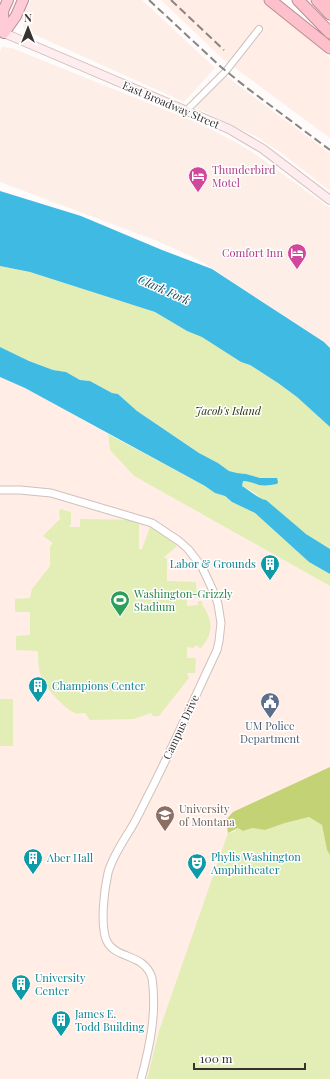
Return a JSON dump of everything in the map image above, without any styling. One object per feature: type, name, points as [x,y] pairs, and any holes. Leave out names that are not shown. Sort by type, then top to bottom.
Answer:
[{"type":"highway","points":[[1,35],[3,11],[8,0]]},
{"type":"highway","points":[[1,35],[16,16],[23,0]]},
{"type":"highway","points":[[270,0],[330,48]]},
{"type":"highway","points":[[298,0],[330,33]]},
{"type":"highway","points":[[317,0],[330,14]]},
{"type":"main road","name":"East Broadway Street","points":[[1,35],[229,129],[263,150],[330,200]]},
{"type":"street","points":[[186,111],[226,71],[259,29]]},
{"type":"street","name":"Campus Drive","points":[[0,490],[26,490],[51,493],[152,523],[180,541],[195,557],[207,576],[218,604],[221,632],[217,650],[160,771],[111,865],[105,889],[104,925],[106,940],[115,950],[123,955],[139,960],[151,973],[152,978],[154,1012],[151,1035],[141,1079]]},
{"type":"shaded area","points":[[31,0],[142,0],[215,68],[184,102],[24,29],[22,18]]},
{"type":"shaded area","points":[[161,0],[263,0],[287,18],[330,58],[330,138],[223,59]]},
{"type":"shaded area","points":[[2,47],[12,48],[200,124],[251,151],[330,208],[330,348],[324,342],[201,261],[160,242],[0,182],[0,52]]},
{"type":"shaded area","points":[[225,75],[274,112],[255,136],[194,107]]},
{"type":"shaded area","points":[[274,112],[330,153],[330,191],[280,152],[255,136]]},
{"type":"shaded area","name":"University of Montana","points":[[0,377],[25,388],[108,434],[110,450],[134,476],[330,586],[330,1079],[0,1079]]},
{"type":"green space","name":"Jacob's Island","points":[[0,266],[30,272],[155,312],[187,331],[202,336],[241,362],[250,365],[297,397],[330,427],[330,549],[306,534],[253,492],[242,486],[242,481],[251,481],[266,485],[277,484],[272,479],[260,478],[229,471],[218,463],[199,453],[137,411],[118,394],[112,393],[90,381],[80,380],[66,372],[53,370],[29,361],[0,347]]},
{"type":"green space","points":[[108,434],[205,486],[215,493],[225,496],[232,502],[255,513],[309,562],[330,574],[330,586],[134,476],[110,450]]},
{"type":"green space","name":"Washington-Grizzly Stadium","points":[[61,509],[71,512],[71,524],[69,527],[80,527],[80,519],[139,520],[139,549],[142,549],[151,524],[158,528],[177,546],[163,558],[167,558],[167,581],[196,582],[197,596],[187,595],[187,606],[198,605],[198,601],[202,601],[209,618],[210,632],[200,649],[198,646],[194,646],[194,648],[187,647],[187,658],[196,658],[195,673],[187,673],[189,678],[159,716],[153,716],[151,713],[134,719],[90,720],[85,713],[76,713],[65,707],[51,692],[43,681],[40,673],[38,651],[16,650],[16,636],[30,635],[30,612],[15,612],[15,599],[30,598],[32,589],[50,566],[50,546],[53,543],[43,536],[60,519],[59,511]]},
{"type":"green space","points":[[0,699],[13,699],[13,746],[0,746]]},
{"type":"green space","points":[[330,767],[330,855],[327,850],[322,825],[309,817],[265,830],[252,828],[243,831],[238,828],[228,833],[226,820],[233,812]]},
{"type":"green space","points":[[309,817],[322,825],[327,850],[330,855],[330,1079],[147,1079],[159,1031],[228,833],[234,832],[238,828],[243,831],[252,828],[265,830]]},
{"type":"water","name":"Clark Fork","points":[[0,191],[81,216],[212,269],[324,342],[330,348],[330,427],[297,397],[278,383],[202,337],[187,331],[155,312],[30,272],[0,266]]},
{"type":"water","points":[[0,347],[29,361],[53,370],[66,372],[80,380],[90,381],[112,393],[118,394],[137,411],[199,453],[218,463],[229,471],[260,478],[277,478],[277,484],[259,485],[243,481],[242,486],[266,500],[306,534],[330,549],[330,574],[309,562],[255,513],[232,502],[225,496],[215,493],[205,486],[25,388],[0,377]]},
{"type":"railway","points":[[149,0],[221,67],[330,150]]},
{"type":"railway","points":[[171,0],[224,50]]},
{"type":"place","name":"Thunderbird Motel","points":[[198,193]]},
{"type":"place","name":"Comfort Inn","points":[[297,270]]},
{"type":"place","name":"Labor & Grounds","points":[[270,581]]},
{"type":"place","name":"Washington-Grizzly Stadium","points":[[120,617]]},
{"type":"place","name":"Champions Center","points":[[38,703]]},
{"type":"place","name":"UM Police Department","points":[[270,719]]},
{"type":"place","name":"University of Montana","points":[[165,832]]},
{"type":"place","name":"Aber Hall","points":[[33,875]]},
{"type":"place","name":"Phylis Washington Amphitheater","points":[[197,880]]},
{"type":"place","name":"University Center","points":[[21,1001]]},
{"type":"place","name":"James E. Todd Building","points":[[61,1037]]}]
